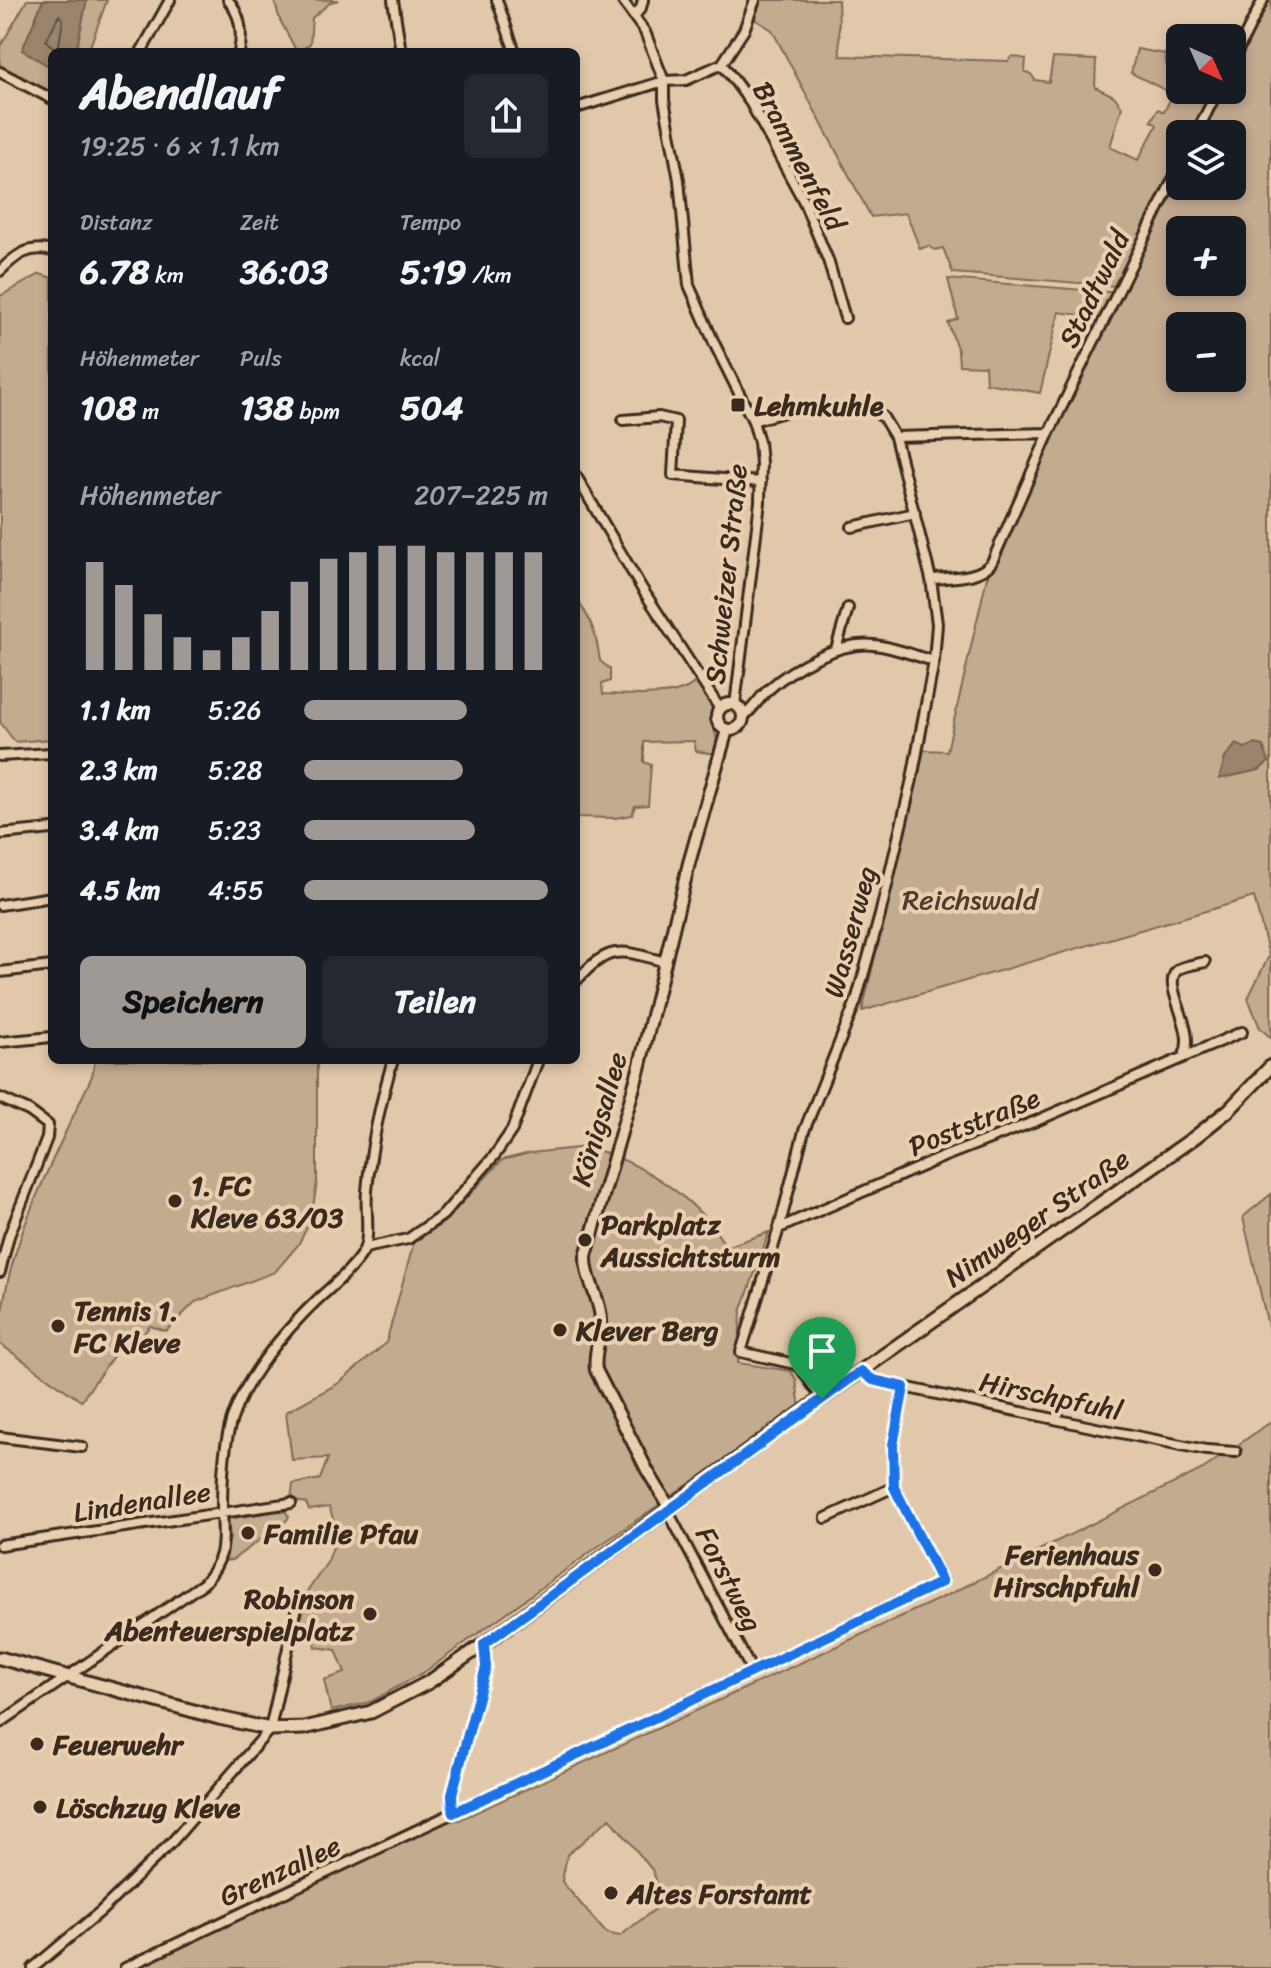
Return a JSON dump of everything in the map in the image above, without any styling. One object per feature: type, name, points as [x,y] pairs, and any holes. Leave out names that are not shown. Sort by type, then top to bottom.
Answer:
[{"type":"main road","name":"Nimweger Straße","points":[[0,1658],[270,1729],[304,1728],[371,1712],[429,1682],[484,1644],[669,1507],[1195,1137],[1229,1110],[1271,1066]]},
{"type":"street","points":[[143,48],[170,0]]},
{"type":"street","points":[[228,0],[237,10],[241,26],[239,48]]},
{"type":"street","points":[[393,0],[400,48]]},
{"type":"street","points":[[497,0],[514,48]]},
{"type":"street","name":"Schweizer Straße","points":[[622,0],[645,32],[664,81],[664,100],[679,180],[689,285],[753,421],[759,442],[761,482],[735,705]]},
{"type":"street","points":[[634,16],[643,0]]},
{"type":"street","points":[[580,107],[664,81],[686,80],[722,64],[744,30],[755,0]]},
{"type":"street","points":[[1246,34],[1263,0]]},
{"type":"street","name":"Brammenfeld","points":[[722,64],[750,102],[803,200],[828,260],[845,318]]},
{"type":"street","points":[[0,72],[48,97]]},
{"type":"street","name":"Stadtwald","points":[[931,579],[987,569],[1049,433],[1166,194]]},
{"type":"street","points":[[0,271],[24,251],[37,248],[48,250]]},
{"type":"street","points":[[753,421],[791,410],[860,408],[883,417],[895,437],[1049,433]]},
{"type":"street","points":[[623,420],[659,417],[676,421],[673,475],[761,482]]},
{"type":"street","name":"Wasserweg","points":[[822,1399],[795,1364],[741,1352],[779,1228],[804,1131],[856,1001],[912,779],[934,661],[937,624],[931,579],[895,437]]},
{"type":"street","points":[[580,483],[641,587],[720,709]]},
{"type":"street","points":[[852,527],[915,513]]},
{"type":"street","points":[[836,649],[848,608]]},
{"type":"street","points":[[743,717],[735,705],[725,705],[717,719],[727,730],[740,726],[743,717],[757,706],[767,690],[816,657],[836,649],[875,645],[934,661]]},
{"type":"street","name":"Königsallee","points":[[669,1507],[596,1370],[595,1354],[601,1319],[586,1266],[590,1233],[639,1069],[689,863],[727,730]]},
{"type":"street","points":[[0,756],[48,753]]},
{"type":"street","points":[[0,834],[48,829]]},
{"type":"street","points":[[0,905],[48,898]]},
{"type":"street","points":[[580,977],[603,955],[614,952],[630,952],[665,962]]},
{"type":"street","points":[[1184,1056],[1189,1045],[1187,1025],[1172,989],[1173,976],[1179,970],[1205,962]]},
{"type":"street","points":[[0,972],[48,966]]},
{"type":"street","points":[[580,968],[587,969]]},
{"type":"street","name":"Poststraße","points":[[779,1228],[1242,1032]]},
{"type":"street","points":[[0,1042],[48,1037]]},
{"type":"street","points":[[0,1723],[204,1583],[217,1566],[225,1535],[222,1512],[231,1421],[243,1394],[290,1326],[356,1261],[365,1248],[372,1147],[379,1106],[392,1064]]},
{"type":"street","points":[[365,1248],[408,1239],[443,1215],[495,1155],[512,1130],[537,1064]]},
{"type":"street","points":[[0,1098],[29,1111],[48,1125],[47,1138],[4,1242],[0,1272]]},
{"type":"street","name":"Hirschpfuhl","points":[[861,1371],[873,1380],[904,1387],[1133,1436],[1206,1450],[1236,1452]]},
{"type":"street","points":[[826,1518],[894,1487],[893,1445],[904,1387]]},
{"type":"street","points":[[0,1437],[82,1447]]},
{"type":"street","name":"Grenzallee","points":[[125,1968],[942,1582],[894,1487]]},
{"type":"street","name":"Lindenallee","points":[[0,1545],[291,1503]]},
{"type":"street","name":"Forstweg","points":[[669,1507],[671,1517],[752,1671]]},
{"type":"street","points":[[33,1968],[129,1886],[172,1842],[270,1729],[297,1607]]},
{"type":"street","points":[[453,1813],[452,1794],[486,1667],[484,1644]]},
{"type":"green space","points":[[27,0],[107,0],[89,48],[48,48],[48,91],[0,67],[0,47]]},
{"type":"green space","points":[[274,0],[339,0],[331,2],[312,18],[310,44],[304,48],[295,48],[280,20]]},
{"type":"green space","points":[[760,0],[838,0],[840,56],[1008,61],[1012,56],[1026,59],[1025,72],[1035,80],[1049,82],[1053,58],[1096,60],[1095,87],[1114,96],[1122,107],[1110,147],[1138,160],[1157,125],[1151,121],[1158,109],[1164,112],[1168,104],[1208,104],[1200,120],[1166,120],[1166,188],[1117,286],[953,273],[943,248],[935,250],[928,246],[920,249],[906,213],[871,217],[772,30],[753,18]]},
{"type":"green space","name":"Reichswald","points":[[1271,0],[1271,1038],[1260,1028],[1248,998],[1269,956],[1254,897],[862,1011],[924,750],[947,751],[987,577],[1082,370],[1101,318],[1059,312],[1040,393],[986,383],[985,366],[959,365],[958,351],[948,323],[958,319],[948,279],[1120,293],[1168,200],[1246,200],[1246,120],[1208,120],[1216,104],[1246,104],[1246,45]]},
{"type":"green space","points":[[1137,49],[1165,54],[1166,90],[1131,73]]},
{"type":"green space","points":[[40,274],[48,277],[48,739],[15,742],[0,722],[0,296]]},
{"type":"green space","points":[[580,606],[593,629],[600,661],[610,669],[610,681],[602,684],[603,694],[665,694],[687,688],[695,682],[714,706],[712,719],[717,739],[716,754],[696,751],[694,741],[644,742],[644,762],[651,765],[648,805],[635,806],[632,815],[580,817]]},
{"type":"green space","name":"1. FC Kleve 63/03","points":[[94,1064],[317,1064],[317,1182],[311,1220],[298,1245],[275,1272],[195,1302],[166,1331],[150,1326],[138,1341],[129,1334],[81,1401],[0,1344],[2,1310],[19,1241],[92,1076]]},
{"type":"green space","points":[[587,1147],[627,1162],[666,1184],[700,1212],[726,1247],[769,1232],[741,1312],[738,1363],[791,1371],[796,1380],[800,1408],[596,1548],[426,1671],[370,1702],[331,1711],[324,1680],[345,1673],[336,1650],[316,1647],[313,1632],[296,1632],[301,1601],[328,1561],[338,1533],[329,1507],[309,1510],[306,1503],[291,1500],[293,1484],[320,1479],[328,1458],[292,1460],[286,1412],[339,1383],[386,1343],[414,1242],[443,1223],[502,1160],[530,1153]]},
{"type":"green space","points":[[1271,1194],[1271,1339],[1243,1217]]},
{"type":"green space","points":[[1271,1422],[1271,1968],[139,1968],[431,1824],[459,1820],[952,1593],[1203,1469]],"holes":[[[610,1818],[653,1871],[661,1896],[655,1909],[620,1936],[606,1933],[562,1882],[567,1855]]]},
{"type":"green space","points":[[286,1512],[289,1517],[286,1521],[232,1560],[224,1561],[230,1538],[228,1519]]},
{"type":"water","points":[[43,0],[87,0],[77,48],[48,48],[48,66],[22,50]]},
{"type":"water","points":[[1236,744],[1245,748],[1255,744],[1263,746],[1269,762],[1259,770],[1219,779],[1225,758]]},
{"type":"place","name":"Lehmkuhle","points":[[738,405]]},
{"type":"place","name":"1. FC Kleve 63/03","points":[[175,1201]]},
{"type":"place","name":"Parkplatz Aussichtsturm","points":[[585,1240]]},
{"type":"place","name":"Tennis 1. FC Kleve","points":[[58,1326]]},
{"type":"place","name":"Klever Berg","points":[[560,1330]]},
{"type":"place","name":"Familie Pfau","points":[[248,1533]]},
{"type":"place","name":"Ferienhaus Hirschpfuhl","points":[[1155,1570]]},
{"type":"place","name":"Robinson Abenteuerspielplatz","points":[[370,1614]]},
{"type":"place","name":"Feuerwehr","points":[[37,1744]]},
{"type":"place","name":"Löschzug Kleve","points":[[40,1807]]},
{"type":"place","name":"Altes Forstamt","points":[[611,1893]]},
{"type":"route","points":[[861,1371],[873,1380],[904,1387],[893,1445],[894,1487],[942,1582],[453,1813],[452,1794],[486,1667],[484,1644],[822,1399],[861,1371]]}]
